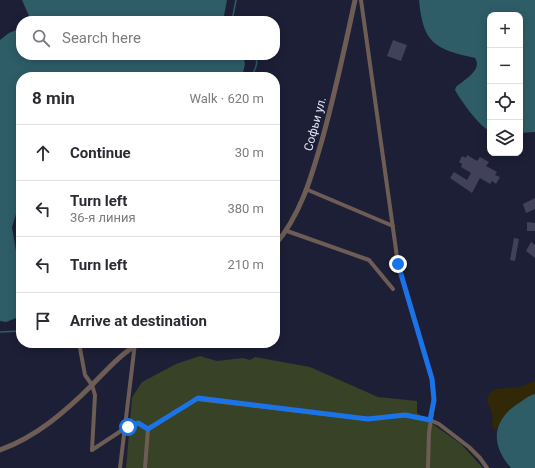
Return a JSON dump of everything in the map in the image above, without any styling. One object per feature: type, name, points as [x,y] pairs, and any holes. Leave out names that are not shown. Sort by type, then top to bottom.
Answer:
[{"type":"street","name":"Софьи ул.","points":[[280,239],[287,231],[308,190],[328,117],[355,0]]},
{"type":"street","points":[[361,0],[402,280],[432,379],[434,400],[430,420],[428,468]]},
{"type":"street","points":[[308,190],[393,226]]},
{"type":"street","points":[[287,231],[369,260],[393,289]]},
{"type":"street","points":[[80,348],[85,375],[92,385],[94,395],[92,450],[125,431],[133,424],[138,423],[148,429]]},
{"type":"street","points":[[0,450],[30,437],[51,423],[112,364],[132,348]]},
{"type":"street","points":[[120,468],[136,348]]},
{"type":"street","points":[[148,429],[198,398],[368,419],[405,415],[430,420],[469,447],[487,468]]},
{"type":"street","points":[[145,468],[148,429]]},
{"type":"shaded area","points":[[22,0],[227,0],[224,16],[29,16]]},
{"type":"shaded area","points":[[419,0],[535,0],[535,132],[523,133],[523,12],[487,12],[487,130],[466,107],[455,90],[456,87],[475,71],[477,62],[475,58],[450,51],[433,42],[424,26]]},
{"type":"shaded area","points":[[16,30],[16,60],[244,60],[245,64],[243,72],[16,72],[16,214],[12,227],[16,250],[16,318],[6,322],[0,321],[0,40],[9,33]]},
{"type":"shaded area","points":[[200,356],[217,361],[243,358],[250,360],[255,357],[310,367],[378,397],[417,401],[417,413],[461,444],[483,468],[126,468],[132,398],[138,388],[142,382],[176,364]]},
{"type":"shaded area","points":[[535,394],[535,468],[511,468],[504,459],[497,441],[499,425],[503,417],[510,410],[529,396]]},
{"type":"sand","points":[[535,381],[535,394],[501,421],[496,430],[492,427],[492,415],[487,401],[488,395],[494,389],[520,387]]},
{"type":"building","points":[[393,40],[407,45],[401,61],[387,56]]},
{"type":"building","points":[[467,155],[477,161],[480,157],[489,162],[486,166],[497,172],[495,175],[500,177],[496,184],[492,181],[490,184],[480,178],[472,193],[450,178],[454,172],[467,180],[471,173],[461,167],[462,164],[459,162],[462,156],[466,158]]},
{"type":"building","points":[[535,198],[535,209],[526,213],[523,204]]},
{"type":"building","points":[[527,222],[535,223],[535,231],[527,231]]},
{"type":"building","points":[[514,238],[519,239],[515,261],[510,260]]},
{"type":"building","points":[[531,242],[535,245],[535,258],[526,251]]},
{"type":"waterway","points":[[233,16],[236,0]]},
{"type":"waterway","points":[[254,72],[257,64],[256,60]]},
{"type":"waterway","points":[[0,332],[16,331]]},
{"type":"route","points":[[128,427],[138,423],[148,429],[198,398],[295,412],[368,419],[405,415],[430,420],[434,400],[432,379],[426,354],[398,264]]}]
